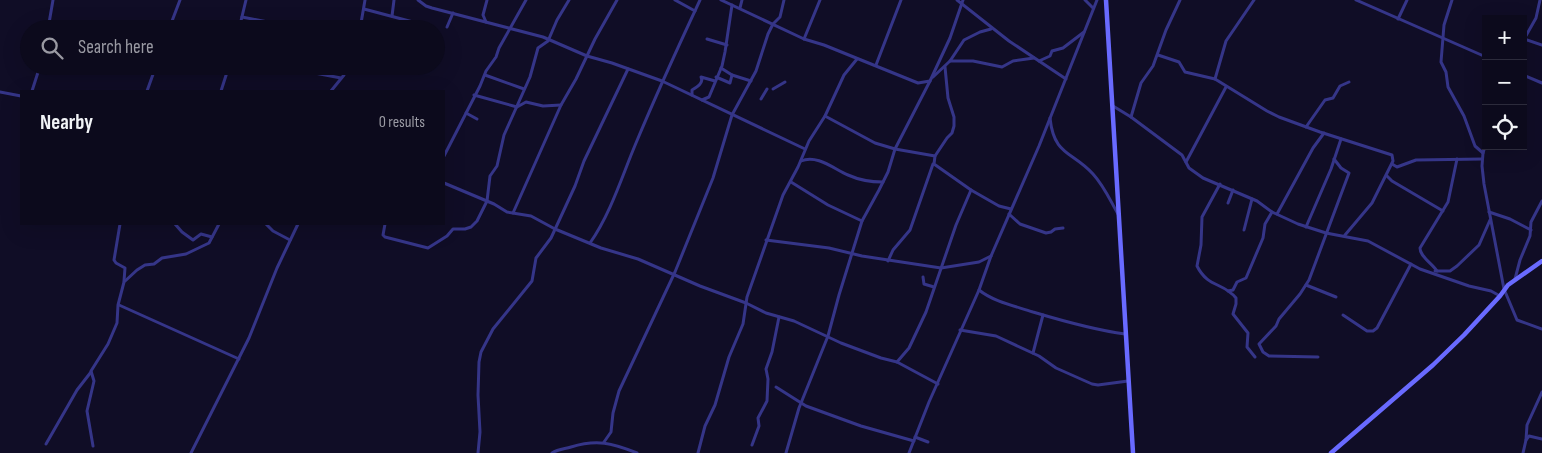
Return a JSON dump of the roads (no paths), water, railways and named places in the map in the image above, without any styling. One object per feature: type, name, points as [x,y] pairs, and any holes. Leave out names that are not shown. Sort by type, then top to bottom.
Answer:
[{"type":"street","points":[[50,20],[53,0]]},
{"type":"street","points":[[172,20],[180,0]]},
{"type":"street","points":[[241,20],[246,0]]},
{"type":"street","points":[[362,20],[365,0]]},
{"type":"street","points":[[392,16],[394,0]]},
{"type":"street","points":[[418,0],[426,6],[548,39],[587,56],[628,68],[662,81],[805,149]]},
{"type":"street","points":[[486,22],[483,15],[487,0]]},
{"type":"street","points":[[445,154],[526,0]]},
{"type":"street","points":[[385,225],[383,234],[385,238],[428,248],[447,236],[453,229],[465,230],[477,221],[487,202],[490,176],[497,166],[504,135],[532,70],[538,48],[546,43],[569,0]]},
{"type":"street","points":[[513,213],[562,105],[617,0]]},
{"type":"street","points":[[675,0],[695,11]]},
{"type":"street","points":[[590,243],[599,230],[609,208],[662,81],[700,0]]},
{"type":"street","points":[[721,0],[804,39],[918,82],[931,80],[950,61],[964,40],[992,28]]},
{"type":"street","points":[[740,8],[742,0]]},
{"type":"street","points":[[604,442],[611,432],[619,391],[674,274],[713,178],[732,115],[751,80],[773,24],[780,16],[784,0]]},
{"type":"street","points":[[804,39],[820,0]]},
{"type":"street","points":[[876,65],[901,0]]},
{"type":"street","points":[[957,0],[962,2],[992,28],[1066,79]]},
{"type":"street","points":[[1085,0],[1094,9]]},
{"type":"street","points":[[909,453],[960,330],[979,290],[991,256],[1026,178],[1097,0]]},
{"type":"street","points":[[1106,0],[1132,453]]},
{"type":"street","points":[[1132,117],[1141,84],[1158,54],[1166,30],[1180,0]]},
{"type":"street","points":[[1216,79],[1226,41],[1239,25],[1254,0]]},
{"type":"street","points":[[1356,0],[1482,55]]},
{"type":"street","points":[[1368,0],[1372,6]]},
{"type":"street","points":[[1398,19],[1407,0]]},
{"type":"street","points":[[1452,0],[1446,14],[1441,60],[1446,72],[1448,87],[1464,116],[1475,146],[1483,153]]},
{"type":"street","points":[[1527,34],[1536,18],[1540,0]]},
{"type":"street","points":[[786,453],[810,380],[828,336],[862,221],[883,182],[895,149],[931,80],[950,38],[962,2]]},
{"type":"street","points":[[701,100],[709,96],[720,68],[727,45],[732,5]]},
{"type":"street","points":[[364,9],[406,20]]},
{"type":"street","points":[[447,27],[453,13]]},
{"type":"street","points":[[242,16],[261,20]]},
{"type":"street","points":[[950,61],[980,61],[1002,67],[1013,61],[1037,60],[1050,56],[1052,51],[1063,48],[1085,31]]},
{"type":"street","points":[[708,39],[727,45]]},
{"type":"street","points":[[1527,41],[1542,46]]},
{"type":"street","points":[[1158,54],[1179,62],[1183,70],[1190,74],[1216,79],[1226,87],[1268,111],[1324,134],[1391,154],[1393,157],[1392,164],[1372,203],[1344,236]]},
{"type":"street","points":[[698,453],[705,426],[715,405],[729,357],[743,324],[746,303],[782,195],[791,182],[805,149],[844,75],[857,59]]},
{"type":"street","points":[[888,260],[893,250],[910,230],[930,179],[935,156],[952,133],[954,117],[948,98],[945,67]]},
{"type":"street","points":[[478,453],[480,432],[478,404],[479,362],[481,352],[493,329],[532,282],[536,258],[551,238],[575,186],[584,161],[628,68]]},
{"type":"street","points":[[720,68],[732,75],[751,80]]},
{"type":"street","points":[[32,90],[37,75]]},
{"type":"street","points":[[147,90],[153,75]]},
{"type":"street","points":[[221,90],[226,75]]},
{"type":"street","points":[[325,75],[341,78]]},
{"type":"street","points":[[332,90],[343,75]]},
{"type":"street","points":[[485,75],[524,89]]},
{"type":"street","points":[[692,95],[692,90],[698,87],[701,77],[730,83],[732,75]]},
{"type":"street","points":[[1527,76],[1542,83]]},
{"type":"street","points":[[773,89],[785,82]]},
{"type":"street","points":[[1306,127],[1325,100],[1333,98],[1340,86],[1349,82]]},
{"type":"street","points":[[1186,162],[1226,87]]},
{"type":"street","points":[[761,99],[767,89]]},
{"type":"street","points":[[0,92],[20,96]]},
{"type":"street","points":[[474,96],[517,106],[526,102],[544,106],[562,105]]},
{"type":"street","points":[[1111,104],[1132,117],[1182,155],[1194,172],[1252,199],[1272,212],[1306,227],[1368,241],[1429,272],[1469,286],[1491,291],[1500,296]]},
{"type":"street","points":[[466,113],[477,119]]},
{"type":"street","points":[[1050,115],[1052,132],[1058,144],[1094,175],[1118,214]]},
{"type":"street","points":[[824,116],[875,143],[895,149],[935,156]]},
{"type":"street","points":[[1277,214],[1314,148],[1324,134]]},
{"type":"street","points":[[1306,227],[1341,139]]},
{"type":"street","points":[[1484,150],[1482,174],[1504,289],[1517,320],[1542,328]]},
{"type":"street","points":[[800,161],[808,158],[813,159],[826,163],[848,176],[883,182]]},
{"type":"street","points":[[1318,358],[1269,356],[1263,352],[1259,344],[1276,326],[1279,319],[1306,285],[1322,248],[1349,173],[1341,168],[1334,159]]},
{"type":"street","points":[[1437,271],[1421,253],[1420,249],[1448,202],[1457,159]]},
{"type":"street","points":[[1392,164],[1397,167],[1416,160],[1482,159]]},
{"type":"street","points":[[934,164],[971,190],[1001,207],[1011,209]]},
{"type":"street","points":[[1386,176],[1443,212]]},
{"type":"street","points":[[791,182],[828,205],[862,221]]},
{"type":"street","points":[[445,183],[513,213],[531,216],[554,230],[609,251],[638,259],[766,313],[794,321],[881,358],[897,362],[938,384]]},
{"type":"street","points":[[1220,184],[1202,217],[1198,266],[1207,280],[1228,291],[1236,298],[1233,314],[1247,332],[1247,348],[1255,357]]},
{"type":"street","points":[[897,362],[910,348],[926,312],[956,225],[971,190]]},
{"type":"street","points":[[1228,203],[1233,190]]},
{"type":"street","points":[[1244,230],[1252,199]]},
{"type":"street","points":[[1514,280],[1532,222],[1542,202]]},
{"type":"street","points":[[1228,291],[1233,290],[1237,282],[1246,278],[1263,238],[1265,224],[1272,212]]},
{"type":"street","points":[[1489,212],[1510,218],[1531,230]]},
{"type":"street","points":[[1009,214],[1020,224],[1046,233],[1063,228]]},
{"type":"street","points":[[1429,272],[1452,270],[1477,247],[1490,217]]},
{"type":"street","points":[[46,444],[76,390],[108,344],[117,323],[118,305],[124,282],[125,268],[114,260],[120,225]]},
{"type":"street","points":[[176,225],[193,240],[201,234],[212,237]]},
{"type":"street","points":[[124,282],[145,265],[154,264],[162,258],[186,254],[208,243],[218,225]]},
{"type":"street","points":[[267,225],[273,231],[290,240]]},
{"type":"street","points":[[191,453],[249,338],[298,225]]},
{"type":"street","points":[[766,240],[830,248],[851,254],[941,268],[979,262],[991,256]]},
{"type":"street","points":[[1331,453],[1464,335],[1500,296],[1504,289],[1542,261]]},
{"type":"street","points":[[1342,316],[1367,331],[1373,331],[1377,328],[1411,264]]},
{"type":"street","points":[[923,277],[924,284],[934,287]]},
{"type":"street","points":[[1306,285],[1336,297]]},
{"type":"street","points":[[979,290],[1002,302],[1043,315],[1105,331],[1125,334]]},
{"type":"street","points":[[118,305],[239,359]]},
{"type":"street","points":[[1033,353],[1043,315]]},
{"type":"street","points":[[752,444],[759,426],[758,418],[767,401],[768,379],[766,369],[780,317]]},
{"type":"street","points":[[960,330],[996,336],[1033,353],[1056,368],[1092,384],[1128,381]]},
{"type":"street","points":[[91,371],[94,381],[87,411],[93,446]]},
{"type":"street","points":[[776,387],[806,406],[860,426],[928,442]]},
{"type":"street","points":[[1522,453],[1526,440],[1527,425],[1542,392]]},
{"type":"street","points":[[1526,440],[1530,436],[1542,439]]},
{"type":"street","points":[[552,453],[580,444],[604,442],[637,453]]}]
